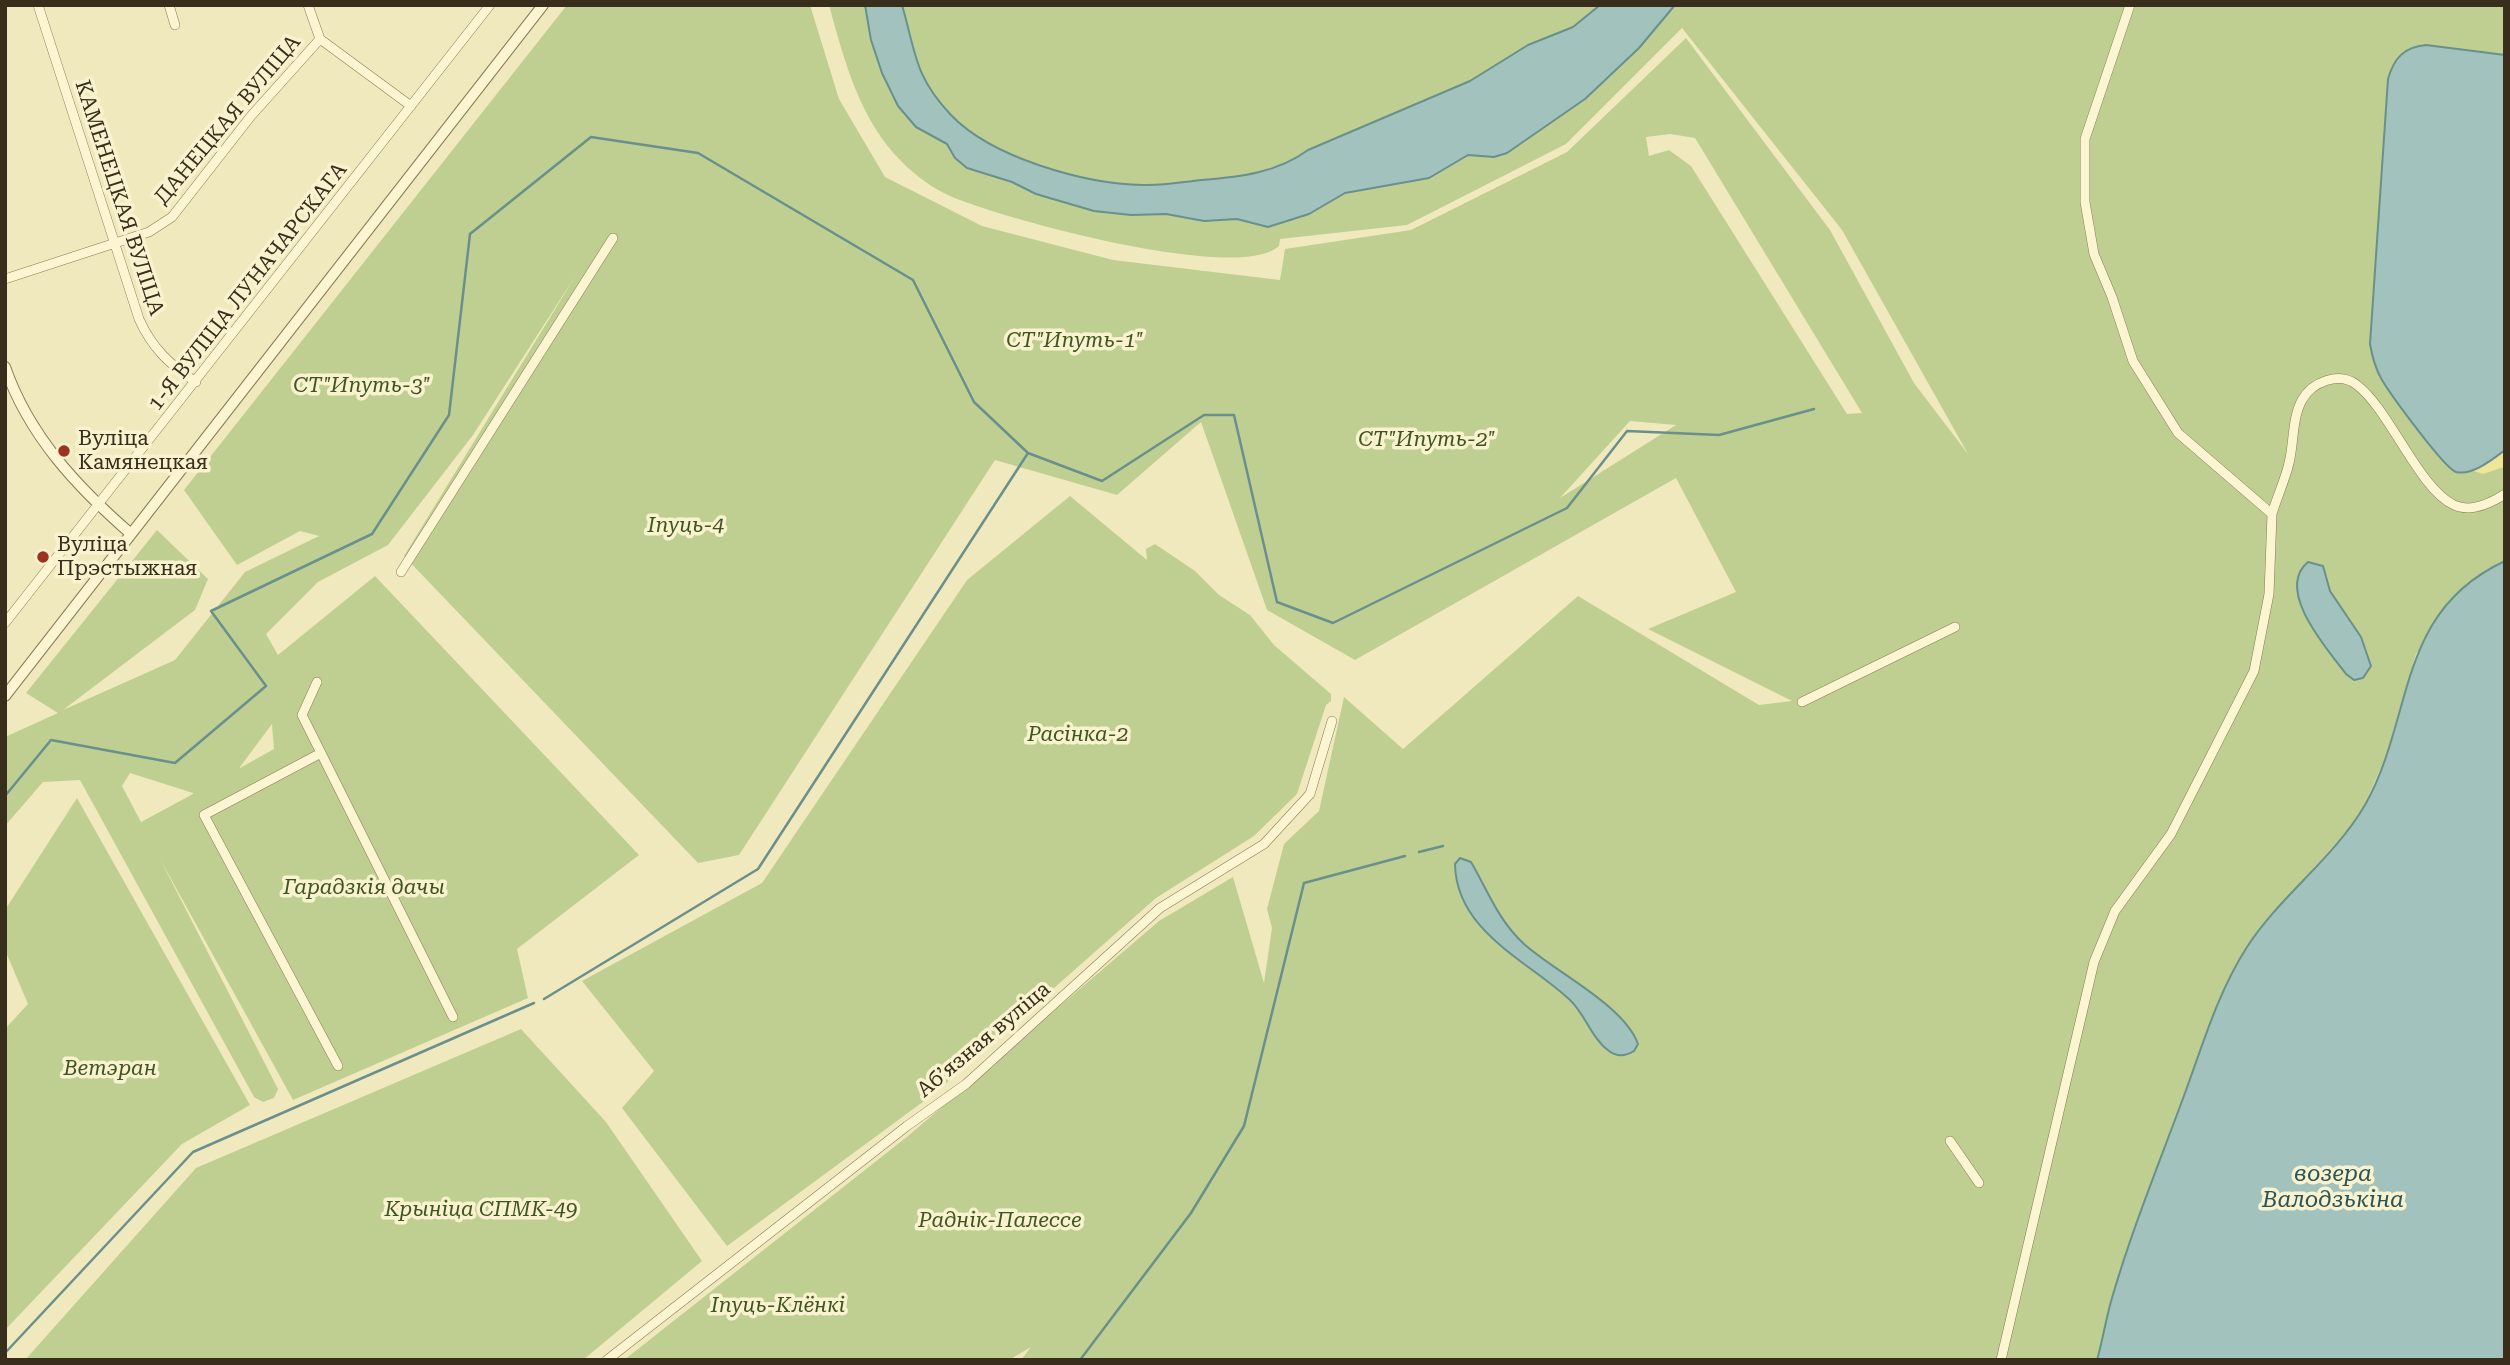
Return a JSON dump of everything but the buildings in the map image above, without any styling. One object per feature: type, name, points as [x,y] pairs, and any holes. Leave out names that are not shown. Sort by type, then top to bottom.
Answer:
[{"type":"street","name":"КАМЕНЕЦКАЯ ВУЛІЦА","points":[[38,5],[147,338],[170,365],[197,382]]},
{"type":"street","points":[[169,5],[174,25]]},
{"type":"street","points":[[308,5],[320,39],[411,106]]},
{"type":"street","name":"1-Я ВУЛІЦА ЛУНАЧАРСКАГА","points":[[5,623],[97,504],[197,382],[490,5]]},
{"type":"street","points":[[5,696],[543,5]]},
{"type":"street","points":[[2130,5],[2085,139],[2085,202],[2094,254],[2112,297],[2133,361],[2178,433],[2272,514]]},
{"type":"street","name":"ДАНЕЦКАЯ ВУЛІЦА","points":[[5,279],[149,232],[172,217],[251,116],[320,39]]},
{"type":"street","points":[[401,572],[613,238]]},
{"type":"street","points":[[5,367],[15,394],[35,432],[97,504],[131,534]]},
{"type":"street","points":[[2001,1360],[2094,962],[2115,911],[2171,834],[2255,671],[2269,594],[2272,514],[2288,464],[2298,409],[2311,389],[2332,379],[2345,379],[2362,390],[2432,485],[2454,505],[2477,507],[2505,494]]},
{"type":"street","points":[[1802,702],[1955,627]]},
{"type":"street","points":[[317,682],[302,715],[453,1017]]},
{"type":"street","name":"Абʼязная вуліца","points":[[607,1360],[727,1265],[967,1084],[1160,908],[1264,844],[1310,794],[1332,721]]},
{"type":"street","points":[[321,753],[204,815],[338,1066]]},
{"type":"street","points":[[1950,1141],[1979,1183]]},
{"type":"green space","points":[[567,5],[810,5],[839,99],[885,177],[982,226],[1113,260],[1280,280],[1285,249],[1411,230],[1567,152],[1686,38],[1830,230],[1914,383],[1968,454],[1842,230],[1682,28],[1566,144],[1407,225],[1280,239],[1279,246],[1255,256],[1218,257],[1171,253],[1066,232],[977,206],[950,196],[931,185],[887,146],[864,109],[855,89],[829,5],[2505,5],[2505,561],[2485,571],[2416,654],[2386,756],[2365,804],[2348,830],[2261,927],[2234,970],[2205,1037],[2126,1254],[2097,1360],[1021,1360],[1031,1347],[1009,1360],[624,1360],[908,1136],[1159,921],[1233,877],[1264,983],[1272,928],[1267,909],[1284,844],[1319,811],[1344,697],[1403,749],[1578,596],[1759,705],[1792,701],[1648,629],[1736,592],[1676,478],[1355,660],[1267,610],[1201,422],[1117,495],[995,460],[739,855],[698,863],[404,556],[576,275],[473,435],[388,545],[318,582],[266,634],[278,655],[375,576],[639,855],[517,949],[528,998],[293,1100],[160,859],[278,1089],[274,1098],[263,1102],[254,1097],[80,780],[43,782],[5,826],[5,737],[58,713],[26,693],[157,530],[208,579],[195,610],[63,710],[175,660],[245,572],[319,536],[300,531],[237,565],[184,490]],"holes":[[[1670,134],[1695,138],[1862,413],[1847,414],[1691,166],[1669,150],[1649,156],[1646,137]],[[1630,421],[1676,425],[1560,498]],[[272,724],[274,749],[240,767]],[[130,773],[193,794],[141,822],[122,786]]]},
{"type":"green space","name":"Расінка-2","points":[[1070,496],[1147,560],[1146,549],[1155,544],[1195,571],[1219,595],[1250,615],[1274,645],[1331,694],[1331,701],[1326,705],[1297,794],[1254,836],[1156,898],[935,1093],[727,1246],[622,1108],[654,1071],[582,981],[762,883],[967,580]]},
{"type":"green space","name":"Ветэран","points":[[77,798],[250,1105],[182,1144],[5,1330],[5,1029],[28,1004],[5,950],[5,910]]},
{"type":"green space","name":"Крыніца СПМК-49","points":[[521,1029],[606,1122],[702,1261],[583,1360],[25,1360],[196,1168]]},
{"type":"sand","points":[[2505,450],[2504,467],[2483,474],[2471,470]]},
{"type":"water","points":[[865,5],[902,5],[918,63],[930,88],[951,115],[990,144],[1014,156],[1068,174],[1094,180],[1150,185],[1244,175],[1284,164],[1308,150],[1470,81],[1528,45],[1573,27],[1600,5],[1675,5],[1639,48],[1585,99],[1507,153],[1494,157],[1468,155],[1429,178],[1345,193],[1309,214],[1268,227],[1237,219],[1204,221],[1166,214],[1131,215],[1094,211],[1036,194],[1012,182],[967,168],[955,158],[947,144],[916,127],[898,106],[882,73],[871,40]]},
{"type":"water","points":[[2426,45],[2505,55],[2505,450],[2482,466],[2462,473],[2450,468],[2396,400],[2377,371],[2370,344],[2388,79],[2393,65],[2401,55],[2412,48]]},
{"type":"water","name":"возера Валодзькіна","points":[[2505,561],[2505,1360],[2097,1360],[2128,1246],[2212,1018],[2237,964],[2260,928],[2338,842],[2365,805],[2381,771],[2412,669],[2426,637],[2444,608],[2469,582]]},
{"type":"water","points":[[2308,562],[2323,566],[2330,591],[2361,637],[2371,666],[2363,678],[2354,680],[2346,674],[2308,620],[2297,588],[2299,574]]},
{"type":"water","points":[[1460,858],[1471,862],[1500,915],[1524,944],[1619,1016],[1638,1044],[1634,1051],[1622,1055],[1609,1051],[1570,1000],[1481,927],[1459,888],[1455,864]]},
{"type":"waterway","points":[[5,796],[51,740],[175,763],[266,686],[211,611],[372,534],[449,415],[470,234],[591,137],[698,153],[913,280],[974,402],[1028,453],[1102,481],[1204,415],[1234,415],[1277,602],[1333,623],[1567,508],[1627,431],[1719,435],[1814,409]]},
{"type":"waterway","points":[[544,999],[758,869],[1028,453]]},
{"type":"waterway","points":[[1419,852],[1443,846]]},
{"type":"waterway","points":[[1080,1360],[1191,1213],[1244,1126],[1304,883],[1405,856]]},
{"type":"waterway","points":[[5,1353],[193,1152],[534,1003]]},
{"type":"place","name":"Вуліца Камянецкая","points":[[64,451]]},
{"type":"place","name":"Вуліца Прэстыжная","points":[[43,557]]},
{"type":"park label","name":"СТ\"Ипуть-1\"","points":[[1075,341]]},
{"type":"park label","name":"СТ\"Ипуть-3\"","points":[[362,386]]},
{"type":"park label","name":"СТ\"Ипуть-2\"","points":[[1427,440]]},
{"type":"park label","name":"Іпуць-4","points":[[686,526]]},
{"type":"park label","name":"Гарадзкія дачы","points":[[364,888]]},
{"type":"park label","name":"Раднік-Палессе","points":[[1000,1221]]},
{"type":"park label","name":"Іпуць-Клёнкі","points":[[778,1306]]}]
